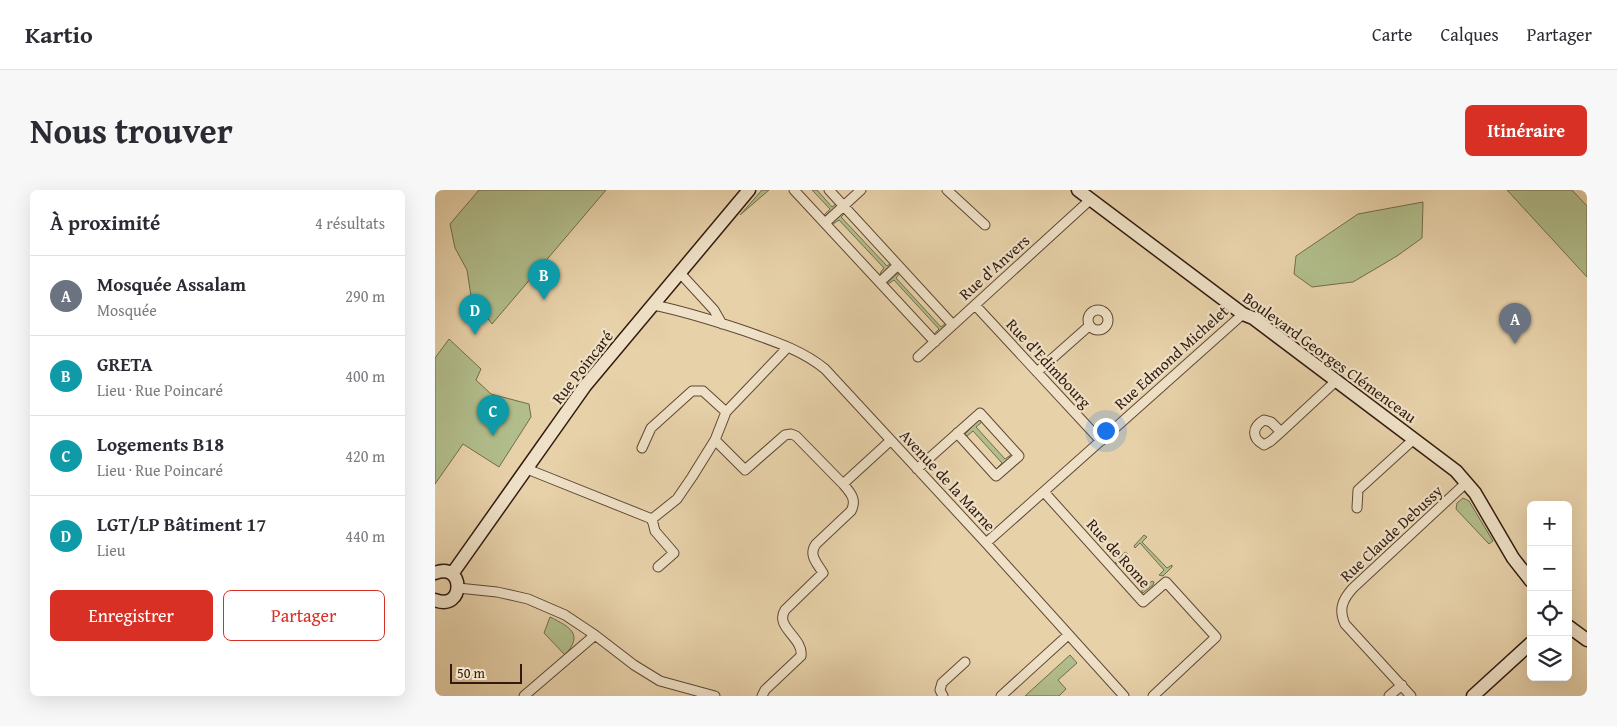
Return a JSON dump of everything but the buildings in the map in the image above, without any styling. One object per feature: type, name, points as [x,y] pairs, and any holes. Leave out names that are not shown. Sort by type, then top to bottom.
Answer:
[{"type":"street","name":"Rue Poincaré","points":[[452,574],[585,386],[749,190]]},
{"type":"street","points":[[794,190],[935,342]]},
{"type":"street","points":[[829,190],[953,325]]},
{"type":"street","points":[[825,223],[861,190]]},
{"type":"street","points":[[947,190],[985,226]]},
{"type":"street","name":"Boulevard Georges Clémenceau","points":[[1078,190],[1243,314],[1253,318],[1449,466],[1467,482],[1475,493],[1513,558],[1527,576]]},
{"type":"street","name":"Rue d'Anvers","points":[[918,357],[1091,200]]},
{"type":"street","points":[[880,282],[898,265]]},
{"type":"street","points":[[679,273],[714,310],[722,324]]},
{"type":"street","name":"Avenue de la Marne","points":[[653,305],[722,324],[788,347],[807,356],[825,369],[1124,696]]},
{"type":"street","name":"Rue d'Edimbourg","points":[[975,305],[1101,441]]},
{"type":"street","name":"Rue Edmond Michelet","points":[[986,543],[1243,314]]},
{"type":"street","points":[[1037,372],[1089,326]]},
{"type":"street","points":[[652,520],[677,499],[715,440],[726,412],[788,347]]},
{"type":"street","points":[[1281,432],[1336,381]]},
{"type":"street","points":[[641,448],[651,428],[692,391],[703,391],[726,412]]},
{"type":"street","points":[[917,469],[980,413],[1019,456],[996,476],[957,434]]},
{"type":"street","points":[[715,440],[745,470],[785,435],[791,434],[796,436],[843,484],[854,499],[855,505],[851,511],[814,546],[812,555],[823,573],[785,610],[782,618],[802,649],[801,656],[765,690],[762,696]]},
{"type":"street","points":[[1357,508],[1358,490],[1414,439]]},
{"type":"street","points":[[843,484],[890,441]]},
{"type":"street","points":[[527,469],[652,520]]},
{"type":"street","name":"Rue Claude Debussy","points":[[1402,685],[1345,624],[1341,608],[1343,600],[1353,588],[1467,482]]},
{"type":"street","name":"Rue de Rome","points":[[1044,492],[1143,602],[1166,582],[1217,638],[1153,696]]},
{"type":"street","points":[[652,520],[655,531],[674,553],[658,567]]},
{"type":"street","points":[[435,573],[443,571],[452,574],[456,578],[458,588],[451,600],[442,602],[435,600]]},
{"type":"street","points":[[458,588],[497,592],[528,599],[565,616],[660,681],[715,696]]},
{"type":"street","points":[[1572,629],[1587,640]]},
{"type":"street","points":[[1001,696],[1068,634]]},
{"type":"street","points":[[524,696],[595,635]]},
{"type":"street","points":[[1473,696],[1527,647]]},
{"type":"street","points":[[943,696],[940,690],[942,683],[965,662]]},
{"type":"street","points":[[1389,696],[1402,685],[1411,696]]},
{"type":"green space","points":[[479,190],[606,190],[492,324],[471,296],[467,270],[455,248],[450,224]]},
{"type":"green space","points":[[762,190],[769,190],[740,215]]},
{"type":"green space","points":[[812,190],[817,190],[832,207],[837,203],[838,205],[825,216],[830,209]]},
{"type":"green space","points":[[1507,190],[1572,190],[1587,206],[1587,277]]},
{"type":"green space","points":[[1423,202],[1422,238],[1397,256],[1353,282],[1312,287],[1294,274],[1296,256],[1358,214]]},
{"type":"green space","points":[[843,212],[845,213],[841,217],[887,266],[891,263],[893,264],[883,274],[880,273],[884,268],[839,220],[832,223]]},
{"type":"green space","points":[[899,272],[896,278],[941,327],[947,322],[948,324],[936,336],[934,334],[939,329],[894,280],[887,283]]},
{"type":"green space","points":[[449,339],[481,369],[476,380],[491,394],[529,404],[531,417],[499,467],[463,444],[435,484],[435,358]]},
{"type":"green space","points":[[979,420],[982,422],[976,427],[1005,459],[1012,454],[1013,456],[998,469],[1002,463],[973,431],[967,436],[965,434]]},
{"type":"green space","points":[[1463,498],[1469,501],[1493,541],[1489,544],[1456,509],[1457,503]]},
{"type":"green space","points":[[1144,535],[1147,537],[1142,542],[1167,568],[1172,565],[1163,576],[1159,575],[1164,570],[1140,543],[1135,548],[1134,546]]},
{"type":"green space","points":[[1125,552],[1128,554],[1123,558],[1147,585],[1152,581],[1154,582],[1143,593],[1141,592],[1145,587],[1121,560],[1115,563]]},
{"type":"green space","points":[[550,617],[569,628],[574,636],[571,648],[565,655],[544,633]]},
{"type":"green space","points":[[1070,655],[1077,663],[1058,680],[1066,689],[1059,696],[1025,696]]},
{"type":"place","name":"GRETA","points":[[544,300]]},
{"type":"place","name":"LGT/LP Bâtiment 17","points":[[475,335]]},
{"type":"place","name":"Mosquée Assalam","points":[[1515,344]]},
{"type":"place","name":"Logements B18","points":[[493,436]]}]
